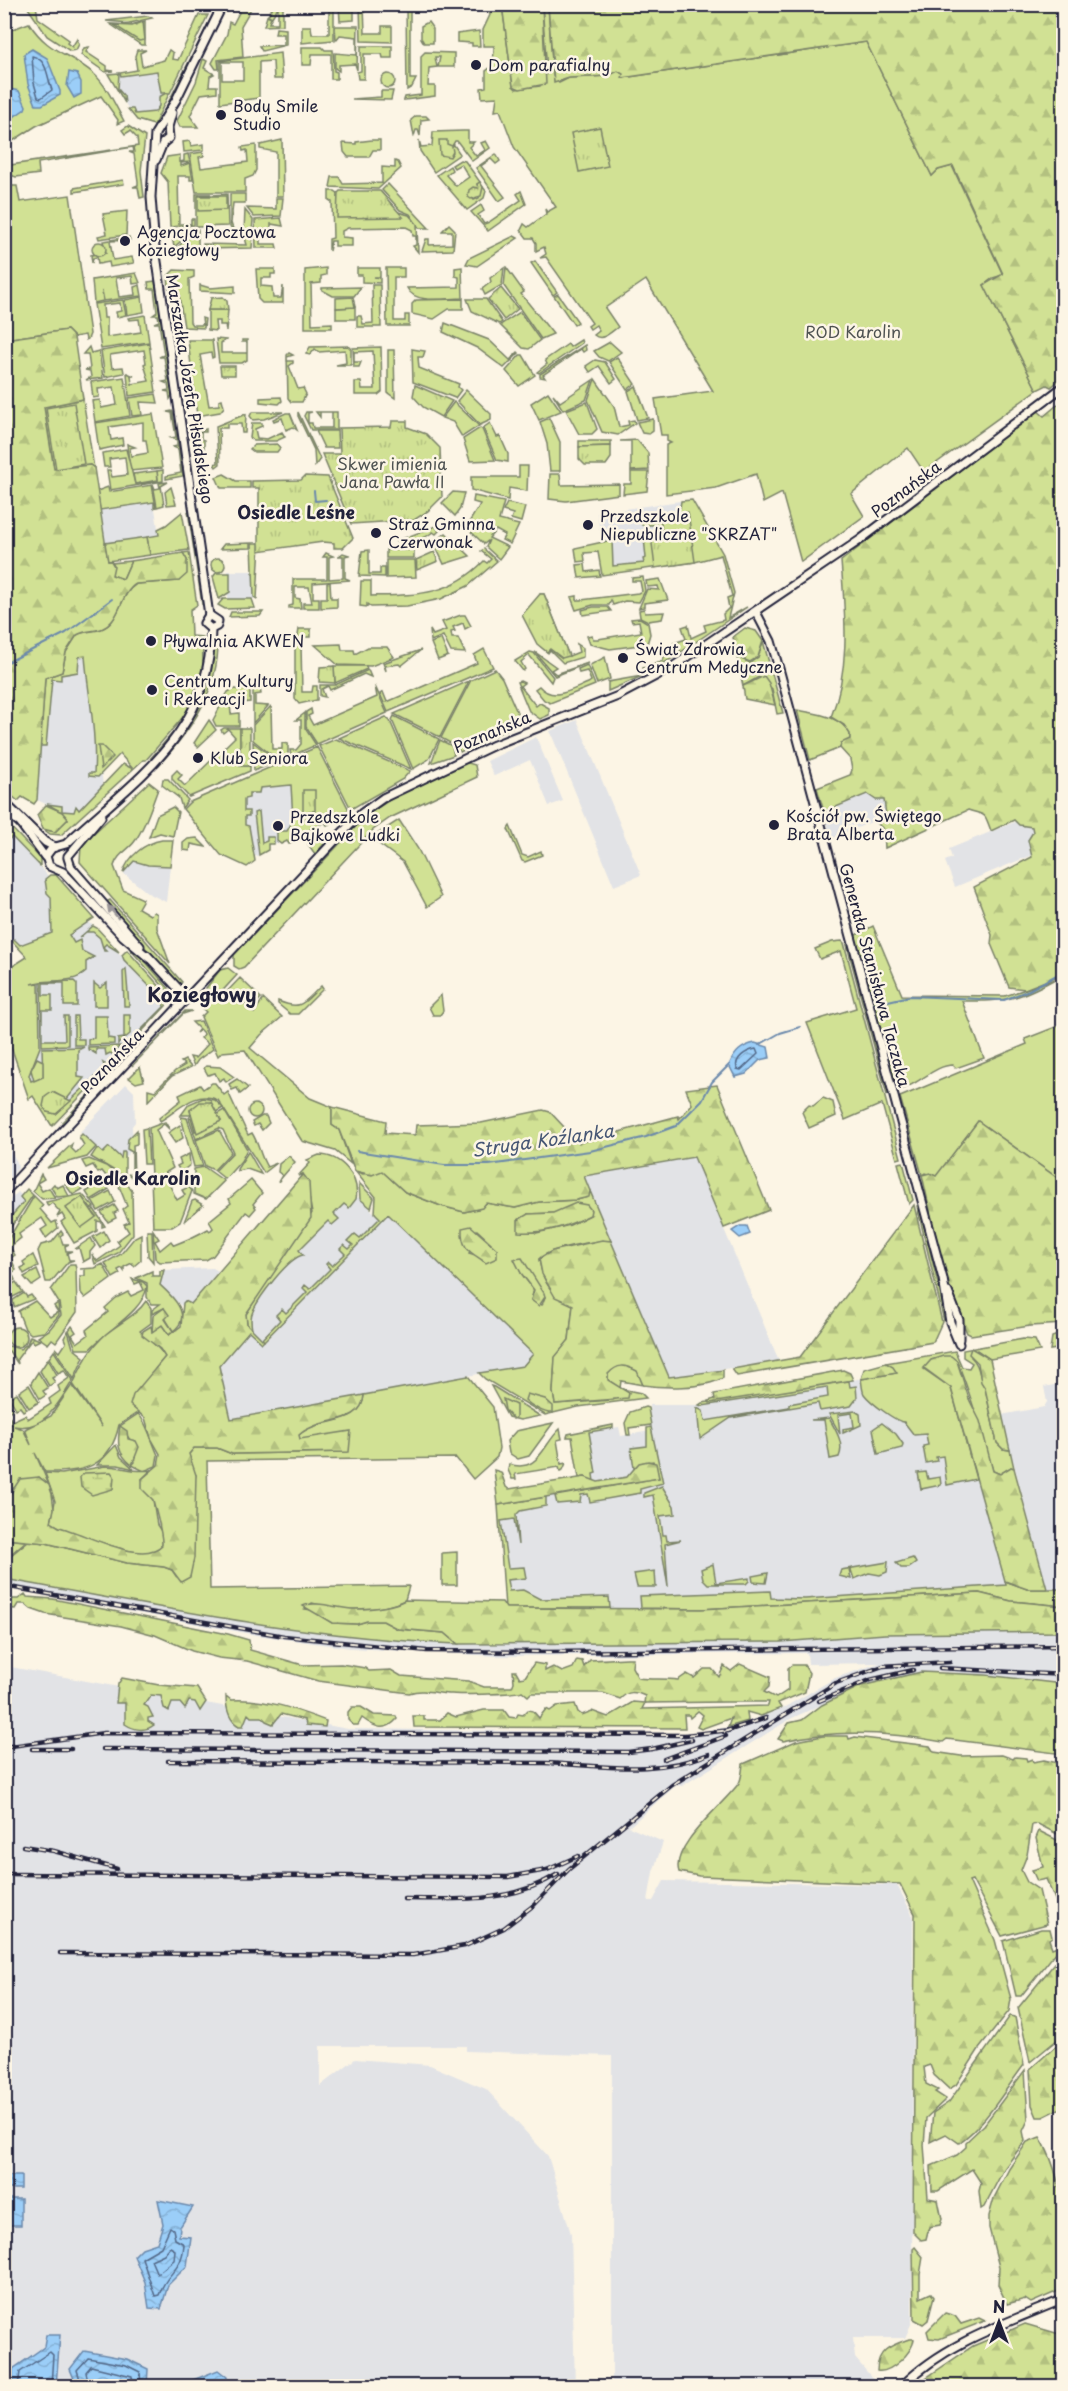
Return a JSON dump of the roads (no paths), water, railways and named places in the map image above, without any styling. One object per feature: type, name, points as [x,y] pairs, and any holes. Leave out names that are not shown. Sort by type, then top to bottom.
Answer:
[{"type":"street","points":[[176,100],[168,132],[169,138],[160,142],[155,134],[176,100],[223,4]]},
{"type":"street","points":[[158,130],[168,132]]},
{"type":"street","name":"Marszałka Józefa Piłsudskiego","points":[[112,802],[152,764],[191,716],[207,677],[211,629],[217,626],[218,621],[209,615],[152,230],[153,166],[160,142]]},
{"type":"street","name":"Poznańska","points":[[4,1193],[346,828],[371,805],[484,749],[639,686],[756,612],[860,540],[1064,386]]},
{"type":"street","name":"Generała Stanisława Taczaka","points":[[756,612],[771,641],[780,672],[943,1279],[950,1322],[959,1344],[959,1320],[943,1279]]},
{"type":"street","points":[[4,802],[45,842],[63,849],[71,867],[188,999]]},
{"type":"street","points":[[45,859],[48,851],[66,844],[112,802]]},
{"type":"street","points":[[57,869],[64,866],[68,857],[112,802]]},
{"type":"street","points":[[4,809],[20,823],[41,850],[49,866],[63,872],[123,936],[150,958]]},
{"type":"street","points":[[902,2386],[928,2363],[956,2345],[1064,2299]]},
{"type":"water","points":[[32,49],[47,58],[60,91],[60,95],[42,105],[36,105],[28,84],[24,54]]},
{"type":"water","points":[[69,72],[77,74],[81,82],[81,94],[74,98],[67,86]]},
{"type":"water","points":[[5,88],[19,91],[26,106],[5,123]]},
{"type":"water","points":[[755,1043],[768,1047],[770,1058],[760,1060],[746,1074],[735,1077],[729,1065],[731,1060],[742,1048]]},
{"type":"water","points":[[740,1226],[747,1226],[750,1234],[740,1238],[732,1231]]},
{"type":"water","points":[[4,2176],[21,2176],[21,2189],[5,2189]]},
{"type":"water","points":[[5,2199],[21,2199],[21,2225],[5,2225]]},
{"type":"water","points":[[158,2200],[193,2207],[180,2227],[179,2236],[191,2237],[187,2266],[168,2285],[161,2309],[149,2308],[145,2282],[134,2256],[142,2248],[157,2243],[163,2224]]},
{"type":"water","points":[[46,2335],[60,2335],[56,2386],[13,2386],[13,2369],[44,2347]]},
{"type":"water","points":[[84,2351],[127,2359],[148,2369],[147,2386],[77,2386],[70,2369]]},
{"type":"water","points":[[218,2370],[227,2377],[226,2386],[178,2386]]},
{"type":"waterway","points":[[314,491],[315,501],[326,500]]},
{"type":"waterway","points":[[4,664],[66,633],[112,599]]},
{"type":"waterway","name":"Struga Koźlanka","points":[[875,1004],[910,996],[1004,1000],[1029,990],[1064,971]]},
{"type":"waterway","name":"Struga Koźlanka","points":[[759,1045],[780,1033],[800,1027]]},
{"type":"waterway","name":"Struga Koźlanka","points":[[357,1151],[444,1165],[489,1165],[590,1151],[646,1137],[676,1126],[702,1100],[712,1082],[729,1065]]},
{"type":"railway","points":[[4,1586],[284,1636],[427,1651],[548,1652],[1064,1646]]},
{"type":"railway","points":[[60,1953],[413,1955],[465,1946],[504,1928],[534,1905],[569,1869],[672,1785],[836,1683],[883,1666],[950,1662]]},
{"type":"railway","points":[[940,1668],[1064,1675]]},
{"type":"railway","points":[[819,1701],[870,1680],[913,1670]]},
{"type":"railway","points":[[724,1732],[766,1718]]},
{"type":"railway","points":[[4,1747],[104,1733],[685,1735],[731,1730]]},
{"type":"railway","points":[[664,1759],[726,1736]]},
{"type":"railway","points":[[103,1749],[628,1752],[692,1740]]},
{"type":"railway","points":[[32,1749],[71,1749]]},
{"type":"railway","points":[[168,1761],[544,1763],[627,1768],[668,1765],[709,1754]]},
{"type":"railway","points":[[23,1846],[54,1851],[117,1869]]},
{"type":"railway","points":[[4,1874],[508,1877],[547,1870],[578,1856]]},
{"type":"railway","points":[[404,1899],[464,1899],[502,1895],[540,1884],[558,1874]]},
{"type":"place","name":"Dom parafialny","points":[[476,65]]},
{"type":"place","name":"Body Smile Studio","points":[[221,115]]},
{"type":"place","name":"Agencja Pocztowa Koziegłowy","points":[[125,241]]},
{"type":"place","name":"Przedszkole Niepubliczne \"SKRZAT\"","points":[[588,525]]},
{"type":"place","name":"Straż Gminna Czerwonak","points":[[376,533]]},
{"type":"place","name":"Pływalnia AKWEN","points":[[151,641]]},
{"type":"place","name":"Świat Zdrowia Centrum Medyczne","points":[[623,658]]},
{"type":"place","name":"Centrum Kultury i Rekreacji","points":[[152,690]]},
{"type":"place","name":"Klub Seniora","points":[[198,758]]},
{"type":"place","name":"Kościół pw. Świętego Brata Alberta","points":[[774,825]]},
{"type":"place","name":"Przedszkole Bajkowe Ludki","points":[[278,826]]},
{"type":"district","name":"Osiedle Leśne","points":[[296,513]]},
{"type":"district","name":"Koziegłowy","points":[[202,995]]},
{"type":"district","name":"Osiedle Karolin","points":[[133,1179]]},
{"type":"park label","name":"ROD Karolin","points":[[853,332]]},
{"type":"park label","name":"Skwer imienia Jana Pawła II","points":[[392,473]]}]
